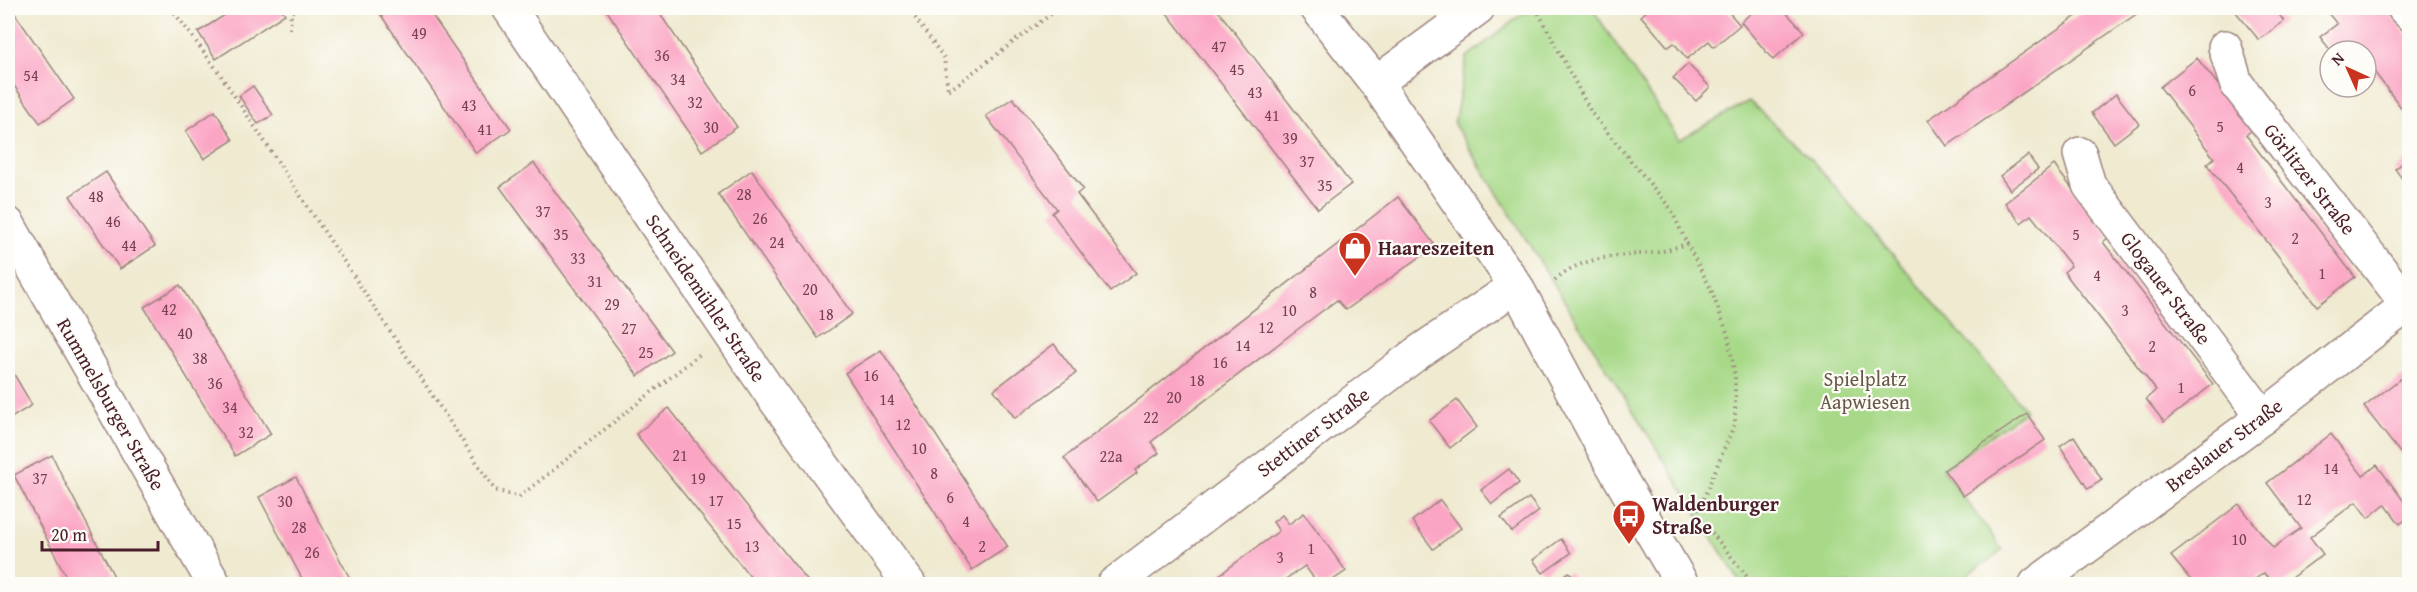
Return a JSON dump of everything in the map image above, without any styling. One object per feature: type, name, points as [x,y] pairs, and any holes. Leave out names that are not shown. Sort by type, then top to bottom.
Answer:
[{"type":"street","name":"Schneidemühler Straße","points":[[509,8],[771,394],[909,585]]},
{"type":"street","points":[[1317,8],[1376,83],[1521,296],[1682,585]]},
{"type":"street","points":[[1376,83],[1478,8]]},
{"type":"street","points":[[2404,8],[2409,14]]},
{"type":"street","name":"Görlitzer Straße","points":[[2224,47],[2236,83],[2408,304]]},
{"type":"street","name":"Glogauer Straße","points":[[2080,154],[2089,184],[2263,417]]},
{"type":"street","name":"Rummelsburger Straße","points":[[8,224],[214,585]]},
{"type":"street","name":"Stettiner Straße","points":[[1114,585],[1416,354],[1521,296]]},
{"type":"street","name":"Breslauer Straße","points":[[2036,585],[2263,417],[2408,304]]},
{"type":"path","points":[[171,8],[220,74],[495,490],[519,496],[729,331]]},
{"type":"path","points":[[291,29],[291,12],[298,8]]},
{"type":"path","points":[[908,8],[944,58],[948,91],[1059,8]]},
{"type":"path","points":[[1536,8],[1592,114],[1671,208],[1710,287],[1728,335],[1735,377],[1736,423],[1697,514],[1754,585]]},
{"type":"path","points":[[1521,296],[1567,268],[1619,254],[1653,253],[1688,244]]},
{"type":"green space","name":"Spielplatz Aapwiesen","points":[[1530,8],[1592,8],[1679,140],[1749,101],[1811,159],[2026,410],[1943,470],[2003,550],[1954,584],[1741,584],[1454,124],[1467,57]]},
{"type":"building","points":[[8,8],[11,8],[74,99],[40,123],[8,77]]},
{"type":"building","points":[[236,8],[281,8],[285,14],[216,59],[198,32]]},
{"type":"building","points":[[376,8],[427,8],[511,129],[476,153]]},
{"type":"building","points":[[605,8],[656,8],[737,127],[702,151]]},
{"type":"building","points":[[1163,8],[1216,8],[1351,184],[1318,209]]},
{"type":"building","points":[[1650,8],[1725,8],[1740,25],[1714,47],[1709,41],[1687,59],[1674,43],[1668,47],[1641,16]]},
{"type":"building","points":[[1757,8],[1782,8],[1804,32],[1773,60],[1741,22]]},
{"type":"building","points":[[2088,8],[2145,8],[1947,146],[1928,120]]},
{"type":"building","points":[[2239,8],[2274,8],[2284,21],[2259,40],[2235,11]]},
{"type":"building","points":[[2324,8],[2386,8],[2409,38],[2409,118],[2378,77],[2378,39],[2322,39],[2320,37],[2337,24]]},
{"type":"building","points":[[2197,58],[2253,129],[2246,135],[2355,277],[2317,306],[2207,164],[2214,158],[2160,87]]},
{"type":"building","points":[[1688,64],[1710,87],[1696,101],[1673,78]]},
{"type":"building","points":[[253,86],[273,115],[258,124],[239,96]]},
{"type":"building","points":[[2116,94],[2139,124],[2114,143],[2092,113]]},
{"type":"building","points":[[1013,98],[1083,189],[1077,194],[1136,273],[1110,292],[1052,213],[1057,209],[986,116]]},
{"type":"building","points":[[215,111],[233,140],[204,159],[186,131]]},
{"type":"building","points":[[2028,155],[2038,169],[2010,190],[2000,176]]},
{"type":"building","points":[[2409,158],[2409,188],[2395,169]]},
{"type":"building","points":[[534,163],[672,351],[638,376],[500,187]]},
{"type":"building","points":[[2054,165],[2109,237],[2103,242],[2213,384],[2164,422],[2146,399],[2156,390],[2064,272],[2071,266],[2031,215],[2021,223],[2005,203]]},
{"type":"building","points":[[752,170],[852,314],[818,338],[718,194]]},
{"type":"building","points":[[106,172],[155,246],[120,269],[70,196]]},
{"type":"building","points":[[1398,197],[1434,244],[1423,252],[1424,254],[1346,310],[1337,300],[1290,335],[1151,442],[1159,453],[1135,470],[1137,473],[1097,502],[1064,458]]},
{"type":"building","points":[[180,285],[271,434],[235,456],[144,307]]},
{"type":"building","points":[[1054,344],[1076,373],[1015,418],[994,390]]},
{"type":"building","points":[[881,350],[1008,547],[972,570],[845,373]]},
{"type":"building","points":[[8,364],[32,405],[8,420]]},
{"type":"building","points":[[2409,372],[2409,447],[2401,454],[2364,407]]},
{"type":"building","points":[[1457,400],[1477,427],[1450,448],[1429,421]]},
{"type":"building","points":[[669,408],[810,584],[756,584],[636,434]]},
{"type":"building","points":[[2027,414],[2045,440],[1963,496],[1944,470]]},
{"type":"building","points":[[2331,434],[2363,476],[2377,465],[2409,508],[2409,517],[2400,524],[2385,504],[2368,518],[2356,502],[2310,537],[2323,554],[2283,584],[2273,584],[2264,573],[2248,584],[2194,584],[2171,556],[2239,504],[2273,548],[2301,528],[2267,483]]},
{"type":"building","points":[[2074,436],[2102,480],[2088,489],[2060,446]]},
{"type":"building","points":[[52,455],[118,584],[70,584],[14,475]]},
{"type":"building","points":[[1509,469],[1519,483],[1492,504],[1481,490]]},
{"type":"building","points":[[296,477],[353,584],[305,584],[273,524],[259,497]]},
{"type":"building","points":[[1529,498],[1539,511],[1512,532],[1501,518]]},
{"type":"building","points":[[1440,500],[1461,528],[1433,549],[1412,521]]},
{"type":"building","points":[[1304,513],[1346,571],[1327,584],[1318,584],[1305,566],[1278,584],[1207,584],[1279,531],[1273,522],[1282,515],[1289,524]]},
{"type":"building","points":[[1561,539],[1571,553],[1543,573],[1533,560]]},
{"type":"building","points":[[1569,572],[1578,584],[1552,584]]},
{"type":"place","name":"Haareszeiten","points":[[1355,277]]},
{"type":"place","name":"Waldenburger Straße","points":[[1629,545]]}]
